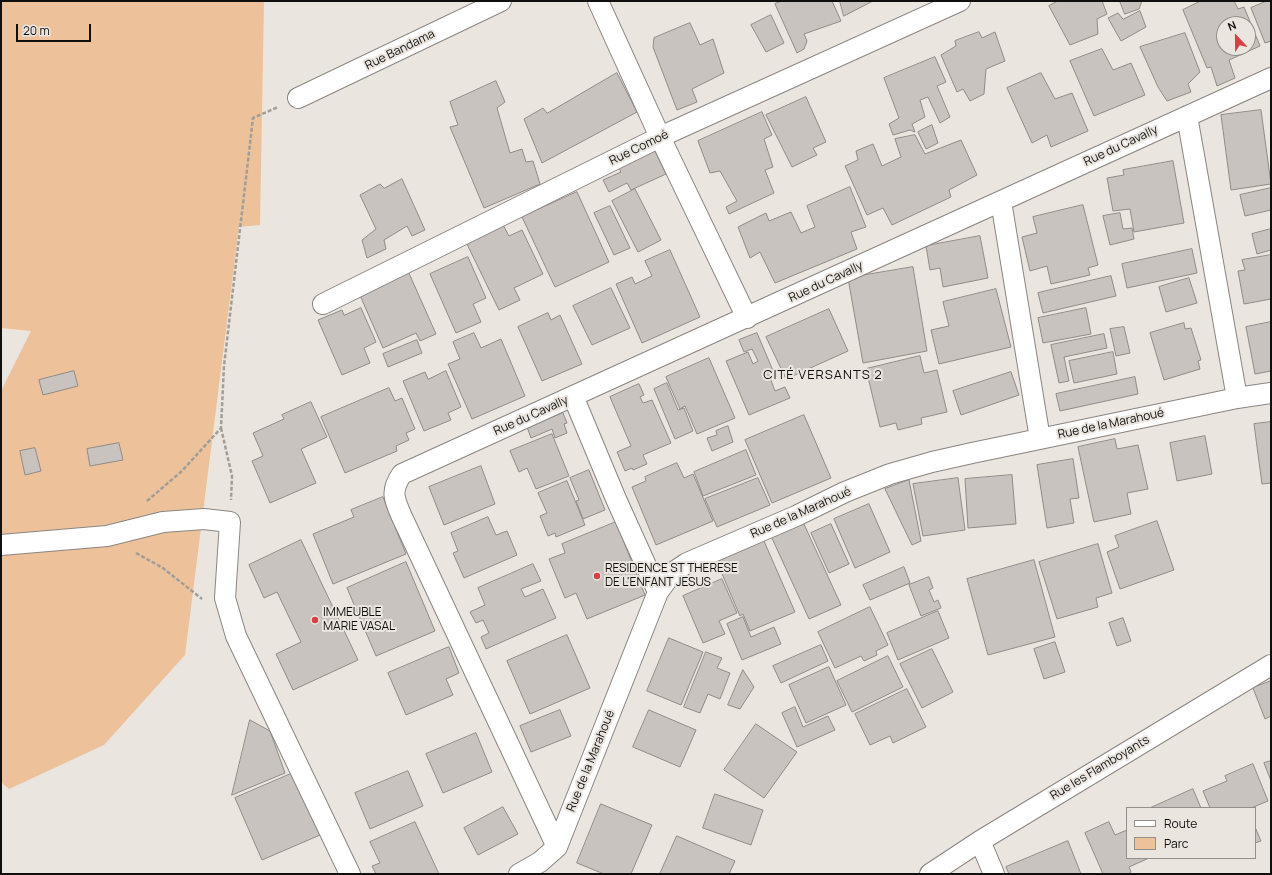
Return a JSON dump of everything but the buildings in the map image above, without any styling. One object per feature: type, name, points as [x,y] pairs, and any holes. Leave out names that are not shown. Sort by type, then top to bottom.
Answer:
[{"type":"street","name":"Rue Bandama","points":[[298,98],[501,1]]},
{"type":"street","points":[[598,1],[660,137],[747,318]]},
{"type":"street","name":"Rue Comoé","points":[[323,304],[660,137],[960,1]]},
{"type":"street","name":"Rue du Cavally","points":[[557,847],[402,517],[395,495],[395,484],[402,474],[1271,78]]},
{"type":"street","points":[[1187,116],[1237,398]]},
{"type":"street","points":[[1002,201],[1040,439]]},
{"type":"street","name":"Rue de la Marahoué","points":[[519,874],[540,862],[557,847],[658,592],[672,573],[687,563],[796,516],[845,492],[890,474],[932,462],[1040,439],[1237,398],[1271,393]]},
{"type":"street","points":[[573,396],[616,499],[658,592]]},
{"type":"street","points":[[1,545],[107,536],[163,522],[204,519],[230,522],[225,598],[232,626],[350,874]]},
{"type":"street","name":"Rue les Flamboyants","points":[[930,874],[980,841],[1271,665]]},
{"type":"street","points":[[980,841],[994,874]]},
{"type":"path","points":[[230,522],[232,476],[221,428],[224,366],[254,118],[298,98]]},
{"type":"path","points":[[142,506],[182,471],[221,428]]},
{"type":"path","points":[[107,536],[163,568],[204,600]]},
{"type":"green space","points":[[1,1],[264,1],[260,225],[239,227],[185,655],[104,745],[9,789],[1,782],[1,391],[31,331],[1,328]]},
{"type":"place","name":"RESIDENCE ST THERESE DE L'ENFANT JESUS","points":[[597,576]]},
{"type":"place","name":"IMMEUBLE MARIE VASAL","points":[[315,620]]},
{"type":"district","name":"CITÉ VERSANTS 2","points":[[823,375]]}]
